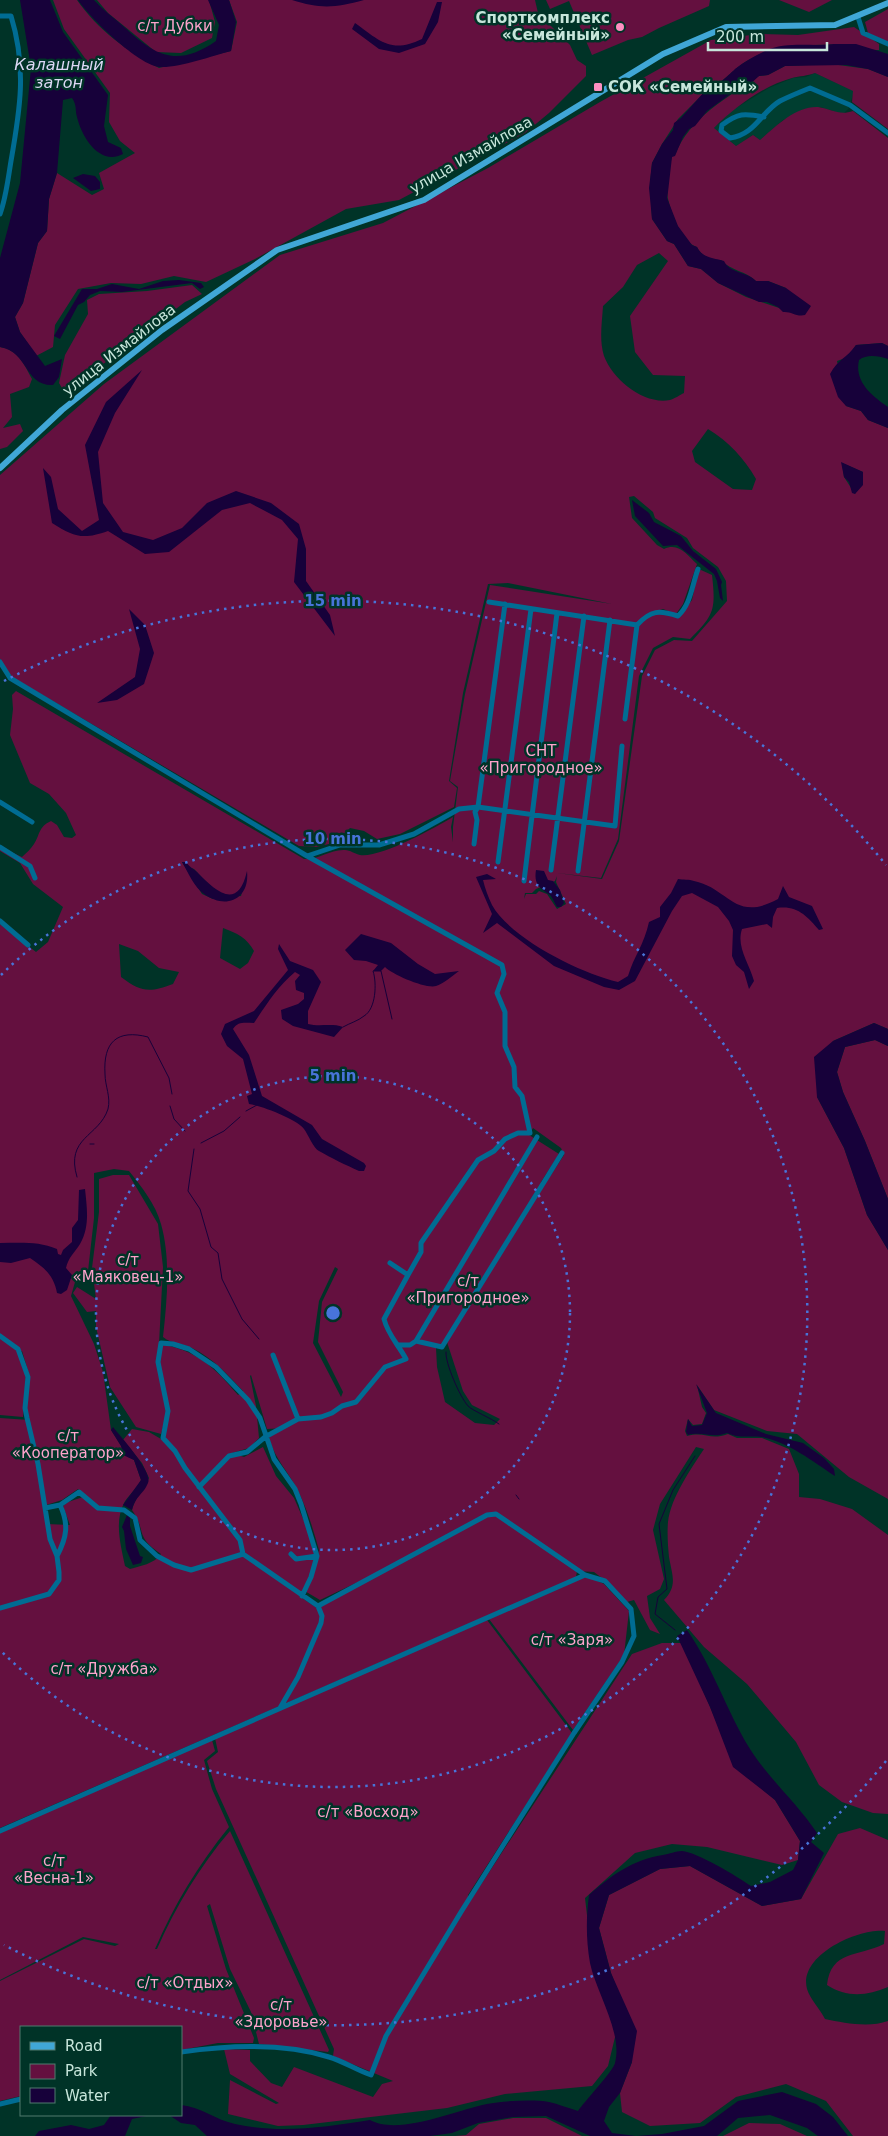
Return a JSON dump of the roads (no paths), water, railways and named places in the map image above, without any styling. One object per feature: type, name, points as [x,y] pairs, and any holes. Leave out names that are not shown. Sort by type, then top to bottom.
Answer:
[{"type":"main road","name":"улица Измайлова","points":[[0,468],[62,410],[146,343],[277,250],[424,200],[663,54],[705,35],[726,27],[826,26],[858,18],[888,3]]},
{"type":"street","points":[[0,16],[11,16],[16,32],[21,59],[22,88],[0,214]]},
{"type":"street","points":[[858,18],[863,33],[888,44]]},
{"type":"street","points":[[764,117],[749,114],[736,115],[722,125],[721,130],[730,138],[740,137],[760,123],[779,102],[810,88],[850,105],[888,133]]},
{"type":"street","points":[[625,719],[637,625],[645,616],[661,611],[678,616],[690,598],[698,569]]},
{"type":"street","points":[[489,602],[637,625]]},
{"type":"street","points":[[474,844],[477,820],[475,812],[478,807],[505,604]]},
{"type":"street","points":[[498,862],[531,609]]},
{"type":"street","points":[[524,881],[558,612]]},
{"type":"street","points":[[551,870],[584,616]]},
{"type":"street","points":[[578,872],[610,620]]},
{"type":"street","points":[[0,662],[10,678],[307,856],[502,965],[504,974],[497,993],[505,1012],[505,1046],[514,1067],[515,1086],[522,1096],[530,1133],[518,1133],[505,1139],[494,1151],[478,1160],[420,1243],[421,1252],[384,1319],[391,1338],[399,1345],[406,1358],[385,1367],[356,1402],[342,1406],[322,1417],[298,1419],[265,1437],[247,1452],[228,1456],[199,1487]]},
{"type":"street","points":[[307,856],[340,845],[379,845],[414,834],[459,809],[478,807],[614,826],[622,746]]},
{"type":"street","points":[[0,802],[32,822]]},
{"type":"street","points":[[0,848],[30,866],[35,878]]},
{"type":"street","points":[[0,921],[28,945]]},
{"type":"street","points":[[399,1345],[410,1345],[416,1340],[537,1137]]},
{"type":"street","points":[[416,1340],[442,1347],[562,1153]]},
{"type":"street","points":[[390,1263],[408,1275]]},
{"type":"street","points":[[0,1336],[18,1349],[28,1377],[25,1408],[38,1464],[50,1539],[57,1556],[59,1580],[49,1594],[0,1608]]},
{"type":"street","points":[[280,1708],[298,1677],[321,1623],[322,1616],[318,1606],[302,1596],[243,1554],[240,1540],[199,1487],[175,1451],[163,1438],[168,1411],[158,1362],[161,1343],[189,1348],[216,1367],[248,1400],[260,1418],[274,1459],[295,1489],[302,1504],[317,1556],[312,1577],[302,1596]]},
{"type":"street","points":[[273,1355],[298,1419]]},
{"type":"street","points":[[45,1508],[60,1505],[79,1492],[98,1508],[124,1510],[134,1518],[140,1540],[147,1548],[174,1565],[191,1570],[243,1554]]},
{"type":"street","points":[[57,1556],[67,1530],[67,1521],[60,1505]]},
{"type":"street","points":[[182,2052],[218,2046],[276,2047],[330,2057],[358,2071],[371,2075],[386,2036],[461,1912],[626,1655],[634,1636],[630,1609],[605,1582],[585,1575],[496,1514],[488,1515],[318,1606]]},
{"type":"street","points":[[291,1554],[296,1559],[317,1556]]},
{"type":"street","points":[[0,1831],[585,1575]]},
{"type":"street","points":[[0,2104],[20,2099]]},
{"type":"water","name":"Калашный затон","points":[[20,0],[50,0],[63,32],[108,95],[104,126],[108,142],[121,148],[123,154],[115,157],[107,156],[93,148],[79,125],[74,101],[72,98],[63,100],[57,173],[49,199],[47,231],[38,243],[23,303],[15,317],[20,332],[45,366],[62,359],[59,377],[53,385],[44,384],[37,380],[16,355],[0,347],[0,258],[20,183],[31,68]]},
{"type":"water","name":"Калашный затон","points":[[78,0],[94,0],[146,45],[167,55],[178,56],[190,54],[216,41],[219,25],[208,0],[229,0],[236,22],[231,51],[176,66],[160,67],[151,65],[140,59],[115,39],[92,18]]},
{"type":"water","points":[[292,0],[364,0],[344,5],[319,6]]},
{"type":"water","points":[[437,2],[442,2],[438,22],[425,44],[399,53],[379,49],[352,29],[355,23],[386,43],[402,45],[411,43],[422,39]]},
{"type":"water","points":[[856,44],[888,54],[888,77],[868,69],[846,65],[785,66],[768,75],[759,76],[748,86],[733,92],[707,111],[695,126],[689,129],[683,137],[675,156],[672,157],[667,198],[678,226],[692,245],[705,255],[724,261],[730,268],[756,281],[768,281],[786,288],[811,306],[805,315],[799,315],[783,312],[778,307],[767,302],[759,302],[718,283],[701,269],[688,266],[674,244],[667,241],[652,219],[649,188],[652,163],[662,144],[673,130],[674,123],[681,118],[705,91],[717,85],[742,64],[765,51],[782,46]]},
{"type":"water","points":[[83,174],[95,176],[100,182],[100,189],[91,191],[73,178]]},
{"type":"water","points":[[179,280],[201,283],[204,287],[200,289],[192,283],[122,292],[100,291],[90,295],[84,302],[78,305],[60,339],[54,336],[82,289],[97,289],[112,284],[139,289],[163,281]]},
{"type":"water","points":[[882,343],[888,346],[888,359],[869,356],[859,360],[858,368],[859,375],[866,388],[888,407],[888,428],[868,420],[861,411],[846,406],[838,397],[830,374],[836,365],[856,345]]},
{"type":"water","points":[[142,370],[115,413],[98,452],[103,503],[123,532],[153,540],[182,528],[207,503],[236,491],[271,503],[299,524],[306,549],[306,581],[330,615],[335,636],[294,582],[298,539],[282,520],[250,503],[222,510],[169,552],[145,554],[108,531],[92,536],[79,536],[52,523],[43,468],[51,477],[58,509],[82,531],[99,520],[85,445],[106,402]]},
{"type":"water","points":[[841,462],[863,472],[863,485],[855,494],[852,493],[849,482],[844,477]]},
{"type":"water","points":[[632,500],[649,513],[654,522],[681,536],[693,551],[716,569],[722,582],[723,601],[720,598],[714,574],[677,545],[663,546],[635,516]]},
{"type":"water","points":[[129,609],[145,625],[154,653],[144,684],[117,700],[97,703],[135,677],[140,649]]},
{"type":"water","points":[[182,862],[186,862],[212,886],[226,894],[238,891],[247,871],[245,889],[235,899],[220,901],[212,899],[197,887]]},
{"type":"water","points":[[536,870],[544,871],[548,880],[553,881],[560,890],[564,903],[561,907],[557,907],[550,895],[537,884]]},
{"type":"water","points":[[487,874],[496,879],[483,880],[492,905],[501,918],[514,930],[530,942],[566,963],[602,978],[618,982],[628,976],[649,922],[660,917],[660,907],[671,893],[678,879],[692,880],[706,885],[741,906],[751,907],[778,899],[783,886],[789,897],[812,906],[823,929],[819,930],[810,920],[796,910],[777,908],[773,917],[772,928],[767,924],[742,929],[742,949],[754,981],[749,989],[744,972],[736,965],[732,956],[733,930],[729,921],[718,907],[692,893],[682,896],[672,911],[635,981],[619,990],[604,987],[554,966],[497,923],[483,933],[492,914],[476,877]]},
{"type":"water","points":[[361,934],[391,943],[418,964],[435,974],[459,971],[442,984],[431,986],[410,981],[385,967],[381,971],[373,971],[378,965],[354,960],[345,950]]},
{"type":"water","points":[[279,944],[290,961],[313,970],[321,982],[308,1011],[308,1024],[343,1027],[334,1037],[293,1026],[282,1019],[281,1010],[298,1004],[304,999],[304,993],[296,990],[295,981],[300,975],[295,972],[278,990],[254,1023],[239,1024],[233,1029],[249,1055],[262,1096],[312,1125],[322,1139],[364,1163],[366,1166],[364,1171],[359,1171],[319,1151],[301,1125],[295,1121],[270,1110],[249,1104],[247,1096],[252,1094],[243,1059],[227,1046],[221,1034],[225,1024],[254,1011],[288,970],[278,949]]},
{"type":"water","points":[[874,1023],[888,1029],[888,1046],[875,1040],[845,1047],[837,1072],[843,1092],[888,1199],[888,1250],[867,1215],[844,1148],[817,1097],[814,1057],[833,1041]]},
{"type":"water","points":[[85,1189],[87,1224],[80,1244],[67,1264],[66,1268],[72,1275],[67,1290],[61,1294],[57,1293],[54,1282],[48,1273],[30,1258],[11,1263],[0,1262],[0,1243],[43,1245],[57,1249],[58,1254],[61,1255],[63,1250],[72,1242],[72,1228],[78,1220],[79,1190]]},
{"type":"water","points":[[696,1384],[716,1413],[766,1434],[803,1443],[824,1458],[834,1469],[835,1476],[800,1453],[762,1437],[736,1436],[727,1433],[722,1435],[688,1435],[686,1432],[688,1419],[692,1426],[702,1425],[707,1413]]},
{"type":"water","points":[[113,1427],[141,1463],[148,1478],[146,1487],[135,1501],[132,1510],[123,1505],[141,1480],[134,1460],[123,1455],[121,1446],[111,1430]]},
{"type":"water","points":[[127,1515],[130,1518],[130,1526],[140,1556],[143,1557],[141,1563],[133,1565],[126,1549],[122,1527]]},
{"type":"water","points":[[687,1630],[750,1749],[817,1833],[811,1842],[824,1853],[801,1899],[762,1906],[690,1866],[660,1869],[609,1895],[599,1928],[611,1973],[637,2031],[632,2062],[620,2093],[609,2107],[604,2121],[612,2133],[636,2136],[590,2136],[546,2116],[513,2117],[478,2123],[452,2133],[430,2136],[207,2136],[195,2125],[181,2123],[170,2116],[182,2116],[182,2105],[195,2108],[235,2124],[269,2129],[286,2129],[320,2127],[370,2120],[382,2124],[412,2124],[474,2107],[509,2101],[549,2102],[578,2111],[613,2067],[616,2051],[612,2026],[590,1963],[587,1929],[589,1895],[623,1869],[652,1857],[677,1851],[689,1852],[707,1860],[751,1886],[770,1882],[793,1870],[798,1860],[800,1841],[775,1800],[733,1767],[710,1707],[677,1636]]},
{"type":"water","points":[[782,2092],[816,2104],[833,2117],[848,2136],[818,2136],[807,2128],[770,2115],[738,2118],[717,2136],[636,2136],[662,2134],[704,2126],[738,2101]]},
{"type":"water","points":[[110,2116],[146,2116],[132,2119],[125,2136],[35,2136],[39,2131],[71,2125],[89,2129],[104,2125]]},
{"type":"waterway","points":[[343,1027],[362,1018],[371,1008],[375,989],[373,971],[381,971],[392,1019]]},
{"type":"waterway","points":[[77,1177],[75,1164],[79,1145],[98,1126],[108,1109],[109,1100],[105,1078],[105,1063],[110,1046],[114,1040],[128,1035],[148,1037],[169,1078],[172,1094]]},
{"type":"waterway","points":[[246,1111],[257,1105]]},
{"type":"waterway","points":[[170,1106],[174,1119],[185,1131]]},
{"type":"waterway","points":[[201,1143],[224,1131],[240,1117]]},
{"type":"waterway","points":[[194,1149],[188,1191],[200,1209],[211,1247],[218,1253],[222,1279],[242,1319],[259,1339]]},
{"type":"waterway","points":[[446,1352],[450,1372],[465,1402],[470,1408],[499,1424]]},
{"type":"waterway","points":[[675,1630],[655,1614],[658,1597],[667,1589],[659,1524],[673,1490],[695,1456]]},
{"type":"waterway","points":[[516,1495],[519,1499]]},
{"type":"place","name":"Спорткомплекс «Семейный»","points":[[620,27]]},
{"type":"place","name":"СОК «Семейный»","points":[[598,87]]},
{"type":"park label","name":"с/т Дубки","points":[[175,26]]},
{"type":"park label","name":"СНТ «Пригородное»","points":[[541,760]]},
{"type":"park label","name":"с/т «Маяковец-1»","points":[[128,1268]]},
{"type":"park label","name":"с/т «Пригородное»","points":[[468,1290]]},
{"type":"park label","name":"с/т «Кооператор»","points":[[68,1444]]},
{"type":"park label","name":"с/т «Заря»","points":[[572,1640]]},
{"type":"park label","name":"с/т «Дружба»","points":[[104,1669]]},
{"type":"park label","name":"с/т «Восход»","points":[[368,1812]]},
{"type":"park label","name":"с/т «Весна-1»","points":[[54,1870]]},
{"type":"park label","name":"с/т «Отдых»","points":[[185,1983]]},
{"type":"park label","name":"с/т «Здоровье»","points":[[281,2014]]}]
